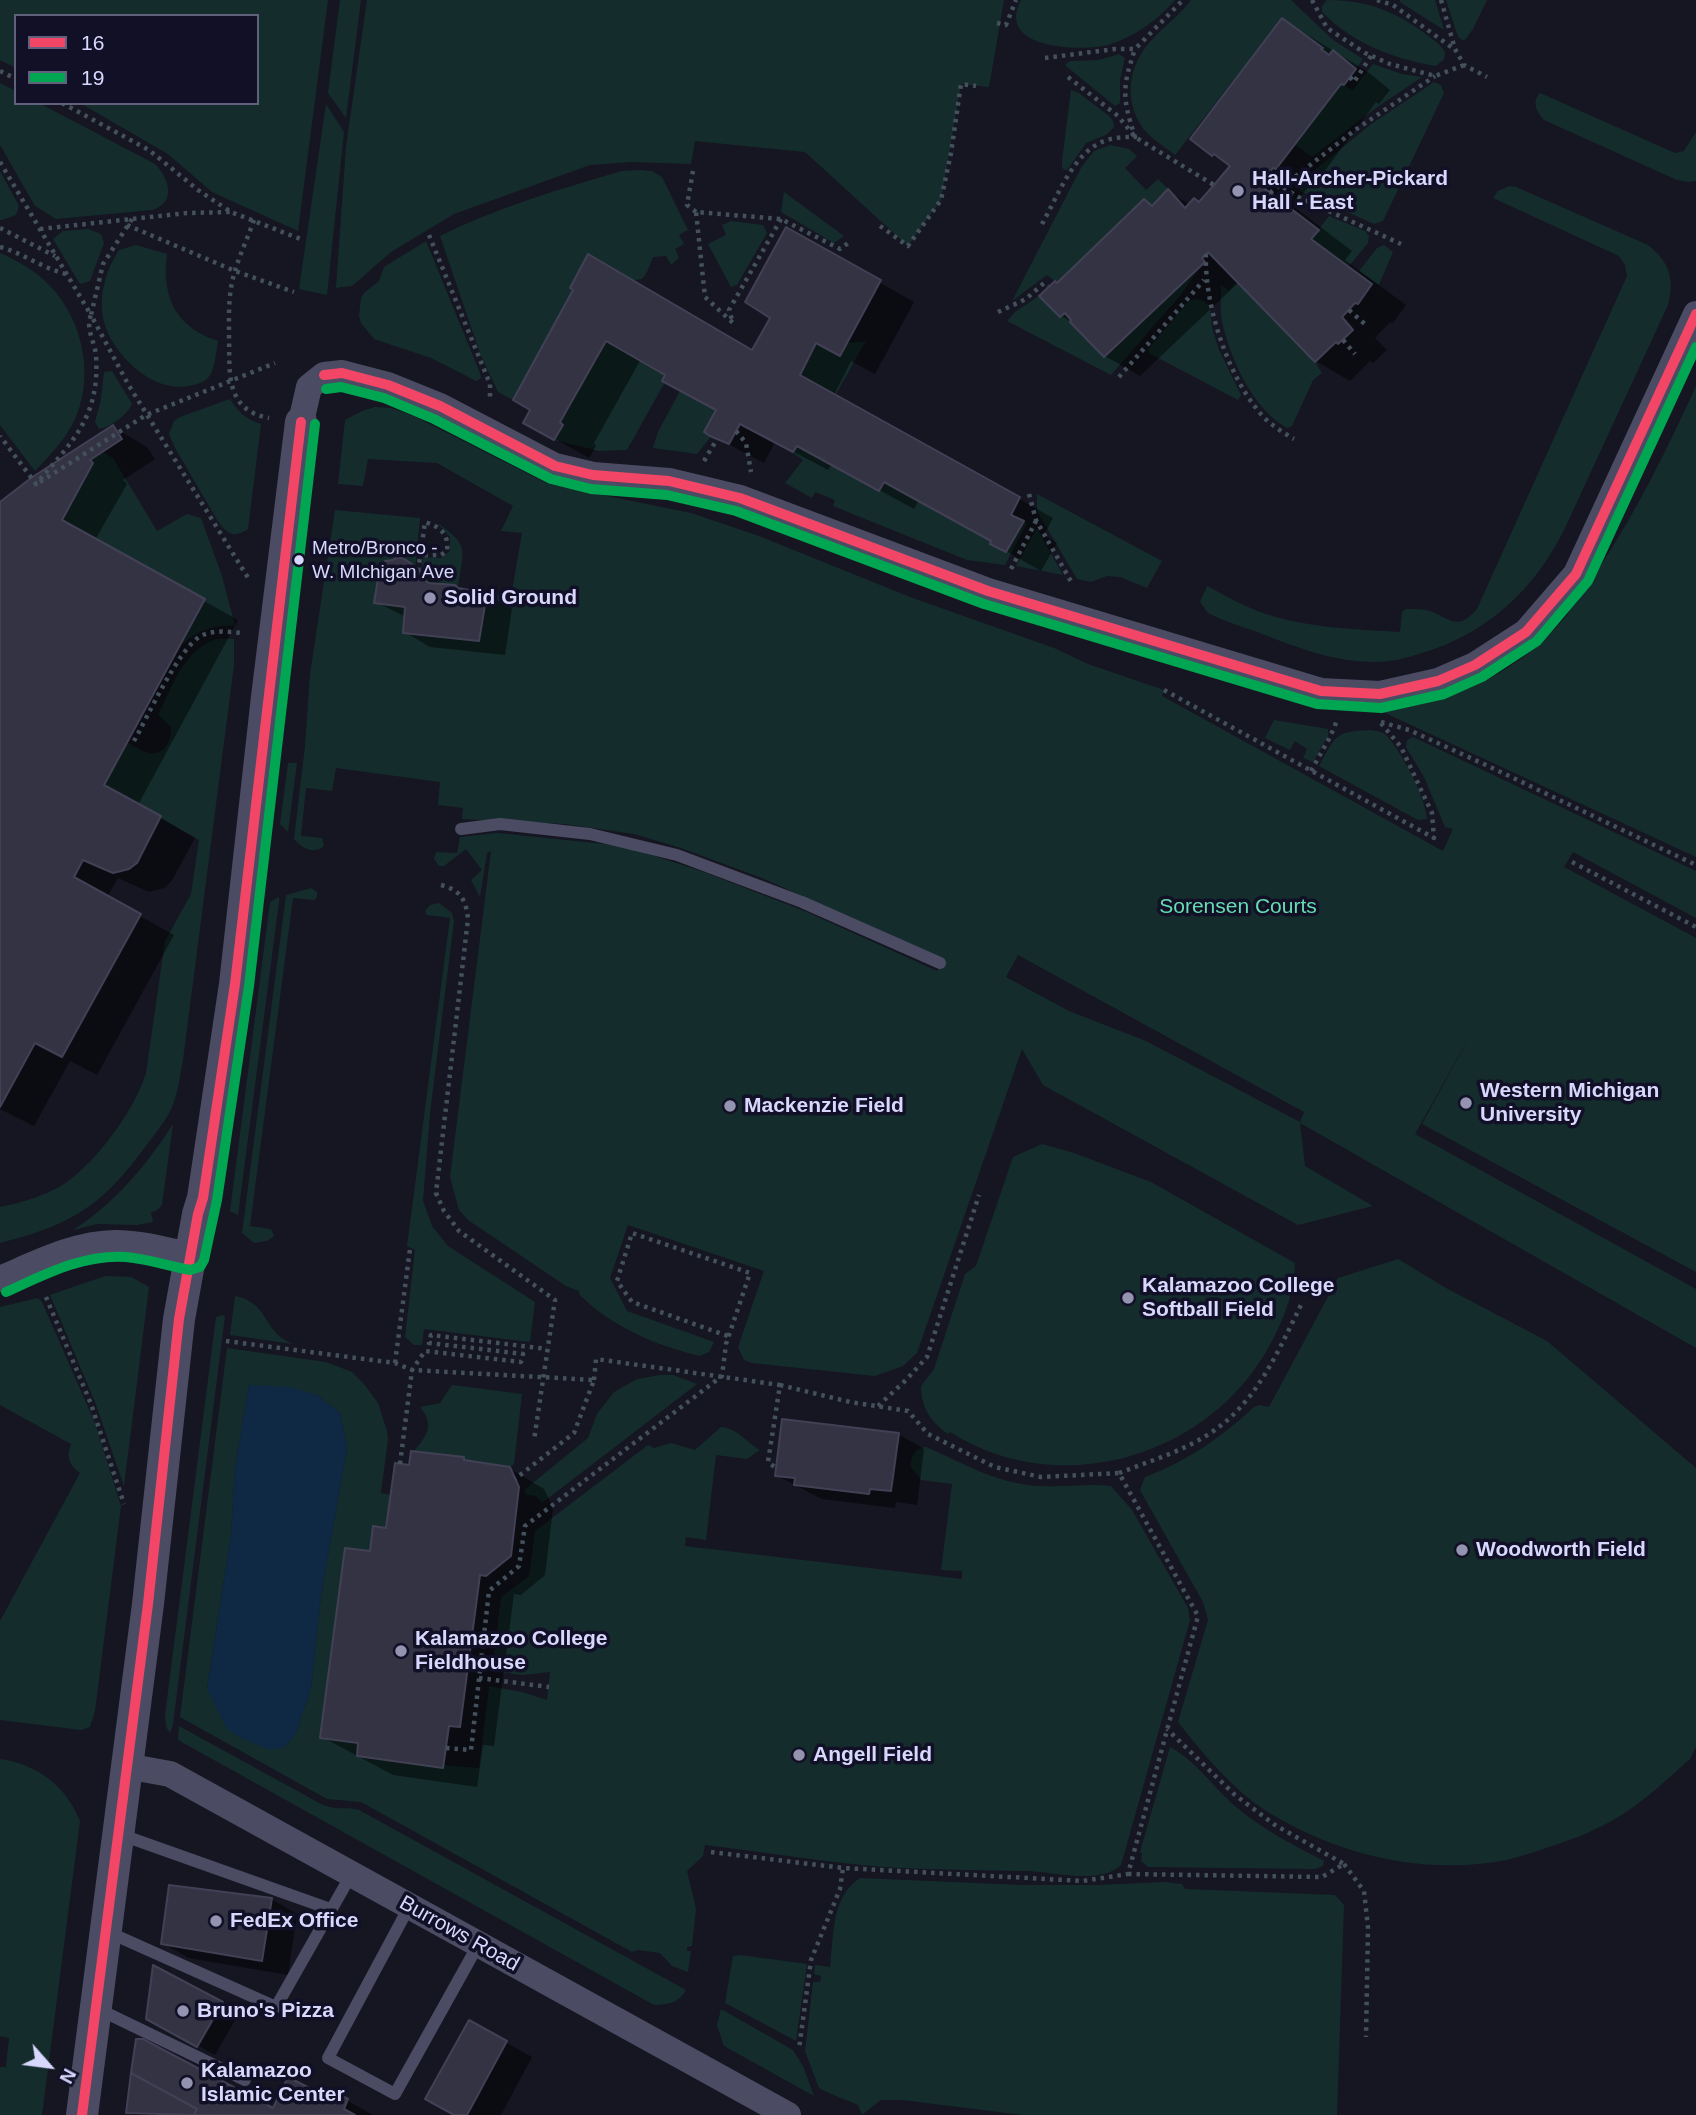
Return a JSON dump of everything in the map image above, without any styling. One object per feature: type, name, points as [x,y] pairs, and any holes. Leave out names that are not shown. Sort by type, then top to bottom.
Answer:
[{"type":"street","points":[[82,2115],[148,1604],[179,1319],[198,1214],[204,1198],[235,984],[265,709],[301,422],[309,387],[324,375],[342,373],[388,384],[440,406],[555,466],[593,475],[669,481],[740,498],[988,590],[1321,691],[1380,694],[1438,681],[1475,665],[1525,632],[1576,574],[1696,314]]},
{"type":"street","points":[[0,1279],[81,1247],[112,1243],[159,1248],[191,1256]]},
{"type":"street","name":"Burrows Road","points":[[126,1766],[170,1774],[788,2115]]},
{"type":"lane","points":[[461,829],[500,824],[590,834],[677,855],[802,902],[940,963]]},
{"type":"lane","points":[[119,1834],[330,1909]]},
{"type":"lane","points":[[106,1931],[276,2007],[351,1875]]},
{"type":"lane","points":[[410,1907],[328,2058],[395,2094],[478,1945]]},
{"type":"lane","points":[[96,2008],[245,2080]]},
{"type":"path","points":[[997,23],[1006,25],[1016,0]]},
{"type":"path","points":[[1135,136],[1125,109],[1125,81],[1135,49],[1183,0]]},
{"type":"path","points":[[1312,0],[1327,28],[1371,56],[1435,76]]},
{"type":"path","points":[[1377,0],[1393,3],[1455,49]]},
{"type":"path","points":[[1441,0],[1455,49],[1464,65],[1487,77]]},
{"type":"path","points":[[1045,58],[1135,49]]},
{"type":"path","points":[[1350,78],[1354,82],[1371,56]]},
{"type":"path","points":[[1282,187],[1355,130],[1435,76],[1464,65]]},
{"type":"path","points":[[1068,77],[1118,116],[1135,136],[1214,185]]},
{"type":"path","points":[[880,226],[908,246],[941,200],[961,84],[976,86]]},
{"type":"path","points":[[66,105],[149,150],[198,190],[231,212],[303,240]]},
{"type":"path","points":[[1042,224],[1063,185],[1086,151],[1108,139],[1135,136]]},
{"type":"path","points":[[0,162],[91,315],[146,415],[250,581]]},
{"type":"path","points":[[693,172],[687,205],[696,212],[781,219],[840,249],[851,241]]},
{"type":"path","points":[[1270,193],[1280,185],[1296,196],[1401,244]]},
{"type":"path","points":[[40,229],[187,213],[231,212]]},
{"type":"path","points":[[696,212],[705,297],[733,323],[729,310],[781,219]]},
{"type":"path","points":[[36,484],[80,431],[91,409],[97,372],[96,352],[87,323],[103,264],[132,219]]},
{"type":"path","points":[[254,220],[235,271],[228,306],[230,381],[240,403],[251,413],[269,418]]},
{"type":"path","points":[[127,225],[235,271],[294,292]]},
{"type":"path","points":[[0,228],[57,258]]},
{"type":"path","points":[[429,235],[490,384],[490,402]]},
{"type":"path","points":[[0,247],[13,250],[50,270],[67,274]]},
{"type":"path","points":[[1206,254],[1205,279],[1226,353],[1256,409],[1273,427],[1294,439]]},
{"type":"path","points":[[1119,377],[1205,279]]},
{"type":"path","points":[[998,312],[1026,299],[1044,283],[1048,286]]},
{"type":"path","points":[[1349,310],[1367,326]]},
{"type":"path","points":[[1343,340],[1355,354]]},
{"type":"path","points":[[36,484],[146,415],[275,363]]},
{"type":"path","points":[[736,430],[746,443],[752,477]]},
{"type":"path","points":[[0,436],[36,484]]},
{"type":"path","points":[[704,461],[718,439]]},
{"type":"path","points":[[1029,494],[1036,520],[1073,585]]},
{"type":"path","points":[[1009,572],[1036,520]]},
{"type":"path","points":[[418,571],[425,522],[445,533],[447,551],[441,555],[421,555]]},
{"type":"path","points":[[134,741],[177,663],[200,637],[218,631],[243,634]]},
{"type":"path","points":[[1164,690],[1434,838],[1432,813],[1412,769],[1401,747],[1380,722],[1409,730],[1696,865]]},
{"type":"path","points":[[1311,771],[1338,718]]},
{"type":"path","points":[[1572,862],[1696,927]]},
{"type":"path","points":[[441,885],[454,888],[466,902],[468,919],[436,1193],[444,1211],[459,1231],[555,1300],[534,1440]]},
{"type":"path","points":[[877,1406],[927,1357],[979,1195]]},
{"type":"path","points":[[446,1748],[471,1751],[489,1591],[519,1566],[525,1527],[722,1376],[728,1336],[750,1273],[632,1233],[617,1281],[632,1302],[728,1336]]},
{"type":"path","points":[[395,1363],[410,1249]]},
{"type":"path","points":[[46,1297],[91,1404],[124,1504]]},
{"type":"path","points":[[515,1479],[574,1433],[594,1380],[596,1359],[780,1385],[908,1411],[928,1434],[995,1467],[1041,1478],[1119,1473],[1175,1451],[1213,1431],[1247,1401],[1271,1364],[1303,1301]]},
{"type":"path","points":[[401,1464],[412,1370],[425,1351],[521,1362],[523,1354],[429,1343],[431,1335],[547,1349]]},
{"type":"path","points":[[226,1341],[395,1363],[412,1370],[594,1380]]},
{"type":"path","points":[[776,1468],[768,1462],[780,1385]]},
{"type":"path","points":[[1119,1473],[1198,1616],[1128,1874]]},
{"type":"path","points":[[479,1678],[549,1687]]},
{"type":"path","points":[[1167,1729],[1235,1795],[1275,1825],[1344,1864],[1364,1891],[1368,1928],[1366,2037]]},
{"type":"path","points":[[711,1852],[843,1868],[1083,1881],[1128,1874],[1322,1877],[1344,1864]]},
{"type":"path","points":[[799,2049],[810,1960],[840,1889],[843,1868]]},
{"type":"green space","points":[[0,0],[328,0],[298,231],[212,192],[168,154],[83,105],[259,105],[259,14],[14,14],[14,67],[0,60]]},
{"type":"green space","points":[[340,0],[361,0],[346,118],[328,93]]},
{"type":"green space","points":[[367,0],[1004,0],[989,87],[961,84],[941,200],[908,246],[805,152],[695,141],[691,164],[631,162],[590,165],[454,214],[391,252],[352,286],[336,288],[346,146]]},
{"type":"green space","points":[[1021,0],[1175,0],[1136,33],[1108,45],[1079,48],[1044,44],[1030,38],[1020,29],[1016,16]]},
{"type":"green space","points":[[1191,0],[1291,0],[1333,40],[1363,59],[1356,69],[1334,50],[1329,55],[1282,18],[1175,155],[1142,127],[1133,106],[1131,83],[1143,51]]},
{"type":"green space","points":[[1327,0],[1360,3],[1401,18],[1440,45],[1445,52],[1444,59],[1436,66],[1419,63],[1360,41],[1322,12],[1322,6]]},
{"type":"green space","points":[[1435,0],[1444,30],[1400,2]]},
{"type":"green space","points":[[1446,0],[1487,0],[1464,41],[1458,37]]},
{"type":"green space","points":[[1119,54],[1125,58],[1120,80],[1120,103],[1115,106],[1066,66],[1070,61],[1099,60]]},
{"type":"green space","points":[[1373,64],[1402,74],[1422,77],[1312,157],[1295,145],[1341,84],[1353,90]]},
{"type":"green space","points":[[1434,82],[1441,85],[1444,93],[1383,221],[1374,224],[1300,191],[1300,182],[1370,125]]},
{"type":"green space","points":[[0,83],[14,90],[14,105],[43,105],[155,164],[167,183],[168,196],[160,207],[152,210],[56,219],[35,206],[0,145]]},
{"type":"green space","points":[[1071,90],[1109,116],[1114,127],[1106,135],[1086,143],[1065,170],[1062,168],[1062,161]]},
{"type":"green space","points":[[1540,93],[1675,153],[1684,151],[1696,132],[1696,181],[1677,180],[1544,120],[1535,103]]},
{"type":"green space","points":[[326,104],[344,132],[327,295],[299,289]]},
{"type":"green space","points":[[1110,145],[1129,149],[1137,156],[1125,168],[1146,190],[1158,179],[1168,189],[1152,206],[1144,200],[1057,283],[1047,275],[1012,301],[1082,166],[1094,151]]},
{"type":"green space","points":[[0,171],[19,206],[16,215],[2,220],[0,220]]},
{"type":"green space","points":[[622,171],[652,171],[662,177],[688,230],[679,235],[684,244],[675,249],[679,258],[671,265],[666,256],[653,257],[642,279],[573,290],[513,400],[498,392],[481,356],[440,236],[530,199]]},
{"type":"green space","points":[[1509,186],[1648,245],[1665,264],[1671,287],[1668,305],[1565,528],[1540,570],[1507,606],[1468,634],[1422,653],[1387,661],[1360,661],[1315,653],[1208,613],[1200,602],[1207,586],[1243,605],[1282,619],[1349,629],[1400,632],[1402,612],[1406,609],[1427,610],[1460,622],[1477,609],[1627,276],[1625,265],[1619,256],[1493,198],[1498,191]]},
{"type":"green space","points":[[784,192],[844,236],[834,243],[781,212]]},
{"type":"green space","points":[[1329,216],[1365,231],[1369,236],[1368,243],[1349,266],[1311,239]]},
{"type":"green space","points":[[731,221],[763,225],[767,233],[737,285],[731,287],[708,244],[726,235],[722,225]]},
{"type":"green space","points":[[88,229],[101,234],[104,243],[90,281],[80,284],[53,239],[63,231]]},
{"type":"green space","points":[[426,241],[480,373],[481,378],[476,381],[431,358],[374,339],[361,323],[361,298],[379,281],[384,267]]},
{"type":"green space","points":[[136,245],[167,254],[167,283],[174,308],[191,328],[218,341],[212,370],[208,378],[201,382],[175,387],[148,378],[125,359],[109,335],[102,313],[102,294],[107,276],[119,250]]},
{"type":"green space","points":[[1384,245],[1393,252],[1379,285],[1359,271],[1377,248]]},
{"type":"green space","points":[[0,253],[38,275],[61,299],[71,315],[83,352],[83,389],[79,408],[64,437],[35,471],[0,425]]},
{"type":"green space","points":[[1201,266],[1180,296],[1111,375],[1007,321],[1015,312],[1039,296],[1060,317],[1065,313],[1104,357]]},
{"type":"green space","points":[[1237,282],[1315,362],[1322,373],[1313,380],[1292,426],[1287,428],[1253,396],[1231,352],[1222,322],[1221,284],[1228,291]]},
{"type":"green space","points":[[1197,299],[1210,306],[1212,328],[1219,350],[1241,395],[1238,400],[1149,353],[1148,349],[1189,301]]},
{"type":"green space","points":[[606,341],[665,375],[665,382],[627,450],[599,451],[554,440],[563,425],[560,422]]},
{"type":"green space","points":[[866,341],[836,394],[800,375],[816,343],[840,356],[847,343]]},
{"type":"green space","points":[[112,371],[132,404],[118,420],[99,429],[95,422],[104,372]]},
{"type":"green space","points":[[1696,386],[1696,857],[1383,712],[1440,699],[1476,685],[1510,667],[1548,637],[1583,594],[1625,526]]},
{"type":"green space","points":[[680,391],[716,410],[704,432],[710,436],[709,439],[697,454],[653,448],[658,432]]},
{"type":"green space","points":[[230,399],[243,415],[261,424],[248,529],[238,534],[229,533],[219,523],[169,434],[174,421],[180,417]]},
{"type":"green space","name":"Sorensen Courts","points":[[375,407],[391,408],[416,417],[548,484],[691,513],[759,536],[910,597],[1164,690],[1162,696],[1443,851],[1453,829],[1445,827],[1424,777],[1406,747],[1407,740],[1413,737],[1696,871],[1696,918],[1573,852],[1564,867],[1696,938],[1696,1272],[1422,1124],[1475,1027],[1415,1134],[1696,1289],[1696,1348],[1300,1123],[1305,1166],[1373,1206],[1298,1225],[1043,1085],[1022,1049],[917,1353],[903,1366],[875,1376],[744,1360],[738,1347],[764,1271],[628,1225],[610,1278],[627,1311],[714,1342],[709,1352],[700,1356],[667,1347],[620,1325],[591,1305],[579,1291],[566,1286],[468,1220],[459,1210],[450,1177],[491,851],[487,853],[480,897],[471,880],[482,870],[466,849],[444,866],[439,866],[434,859],[436,852],[457,853],[460,837],[498,833],[624,846],[704,872],[807,912],[937,971],[943,959],[762,878],[634,834],[565,824],[462,819],[463,808],[438,805],[440,782],[336,768],[332,791],[306,788],[301,836],[322,838],[324,846],[312,850],[297,842],[294,839],[310,674],[335,510],[420,518],[415,571],[403,558],[385,561],[384,579],[378,579],[374,602],[405,607],[403,633],[479,641],[487,593],[511,596],[522,533],[501,531],[513,506],[437,463],[368,459],[363,486],[338,484],[345,420]],"holes":[[[1018,955],[1304,1112],[1300,1122],[1146,1041],[1069,1011],[1006,977]]]},
{"type":"green space","points":[[797,446],[878,491],[884,482],[1006,552],[1024,521],[1027,523],[1005,565],[967,560],[833,506],[835,500],[815,492],[812,498],[785,483],[803,460],[793,453]]},
{"type":"green space","points":[[103,452],[113,458],[157,531],[187,514],[201,518],[222,576],[235,626],[204,630],[179,647],[205,599],[62,520],[93,463],[90,460]]},
{"type":"green space","points":[[1037,494],[1162,561],[1147,588],[1120,577],[1107,576],[1091,582],[1077,579],[1037,511]]},
{"type":"green space","points":[[437,523],[455,538],[462,550],[458,588],[455,585],[429,583],[426,581],[425,572],[421,571],[423,557],[441,558],[450,551],[450,537]]},
{"type":"green space","points":[[1037,528],[1063,575],[1016,566]]},
{"type":"green space","points":[[216,639],[234,639],[234,665],[183,1060],[174,1102],[163,1123],[129,1168],[99,1199],[65,1221],[0,1243],[0,1207],[47,1193],[71,1179],[116,1130],[141,1087],[146,1073],[165,941],[191,894],[199,840],[104,785],[127,742],[149,753],[159,752],[167,745],[171,736],[170,726],[158,715],[187,661],[195,652]]},
{"type":"green space","points":[[1274,720],[1328,729],[1328,736],[1313,762],[1303,758],[1307,749],[1295,741],[1290,750],[1265,738]]},
{"type":"green space","points":[[1371,730],[1385,735],[1399,753],[1412,775],[1427,819],[1418,820],[1319,766],[1338,737],[1350,732]]},
{"type":"green space","points":[[288,763],[297,763],[288,832],[280,824]]},
{"type":"green space","points":[[311,888],[317,892],[314,900],[293,898],[250,1226],[271,1229],[274,1236],[267,1241],[254,1243],[242,1233],[286,895]]},
{"type":"green space","points":[[279,897],[238,1215],[230,1211],[270,902]]},
{"type":"green space","points":[[439,903],[452,913],[454,921],[430,1113],[423,1201],[432,1226],[448,1246],[535,1302],[530,1342],[424,1329],[422,1345],[414,1345],[405,1337],[415,1250],[407,1246],[450,918],[427,915],[425,911],[430,905]]},
{"type":"green space","points":[[173,1124],[162,1205],[151,1212],[153,1222],[137,1225],[97,1224],[73,1230],[103,1208],[129,1183]]},
{"type":"green space","name":"Kalamazoo College Softball Field","points":[[1042,1144],[1151,1182],[1295,1263],[1291,1292],[1282,1321],[1247,1379],[1214,1412],[1175,1438],[1132,1456],[1086,1464],[1040,1464],[994,1453],[950,1432],[948,1434],[937,1425],[925,1408],[921,1386],[934,1369],[965,1274],[976,1266],[1013,1157]]},
{"type":"green space","name":"Woodworth Field","points":[[1398,1259],[1446,1288],[1547,1341],[1696,1468],[1696,1747],[1690,1759],[1648,1796],[1620,1816],[1579,1836],[1507,1860],[1445,1865],[1414,1863],[1383,1858],[1323,1840],[1255,1803],[1208,1759],[1178,1722],[1208,1620],[1203,1602],[1140,1490],[1145,1477],[1203,1448],[1254,1407],[1269,1407],[1338,1278]]},
{"type":"green space","points":[[105,1276],[131,1277],[149,1287],[124,1486],[95,1402],[50,1295]]},
{"type":"green space","points":[[235,1296],[254,1305],[283,1339],[293,1344],[230,1335]]},
{"type":"green space","points":[[38,1298],[95,1423],[121,1506],[95,1711],[90,1727],[81,1730],[0,1720],[0,1621],[80,1473],[69,1460],[71,1444],[0,1405],[0,1307]]},
{"type":"green space","points":[[225,1316],[170,1733],[166,1727],[165,1715],[216,1317]]},
{"type":"green space","points":[[227,1348],[326,1362],[352,1372],[378,1403],[387,1431],[381,1493],[391,1495],[386,1528],[373,1526],[370,1551],[345,1549],[320,1738],[358,1743],[357,1756],[443,1768],[444,1765],[479,1768],[489,1686],[547,1700],[550,1672],[522,1675],[492,1671],[501,1597],[529,1576],[535,1531],[648,1445],[654,1448],[671,1443],[695,1450],[721,1427],[737,1433],[760,1450],[747,1459],[716,1455],[706,1540],[686,1537],[685,1546],[962,1579],[962,1571],[941,1570],[952,1484],[921,1480],[910,1466],[916,1451],[926,1447],[989,1475],[1015,1483],[1111,1486],[1132,1510],[1188,1608],[1190,1620],[1121,1865],[1102,1875],[1089,1876],[1028,1871],[902,1868],[705,1845],[703,1856],[687,1871],[696,1909],[692,1946],[687,1947],[687,1951],[691,1951],[688,1972],[672,1966],[660,1953],[638,1950],[632,1952],[361,1802],[327,1799],[180,1717]],"holes":[[[249,1385],[317,1395],[340,1413],[347,1448],[321,1595],[311,1688],[296,1733],[286,1746],[207,1688],[231,1535],[235,1468]]]},
{"type":"green space","points":[[673,1375],[697,1384],[542,1503],[536,1496],[527,1495],[524,1490],[588,1438],[597,1414],[614,1392],[637,1379]]},
{"type":"green space","points":[[452,1385],[522,1394],[514,1464],[510,1467],[464,1460],[463,1457],[414,1451],[428,1430],[425,1413],[420,1407],[440,1403]]},
{"type":"green space","points":[[179,1726],[321,1804],[359,1810],[686,1990],[676,2001],[654,2005],[178,1740]]},
{"type":"green space","points":[[1170,1747],[1188,1760],[1245,1814],[1324,1861],[1323,1866],[1315,1869],[1148,1867],[1141,1861],[1140,1852]]},
{"type":"green space","points":[[0,1759],[26,1766],[49,1779],[67,1797],[80,1821],[42,2115],[0,2115],[0,2067],[6,2067],[9,2038],[0,2036]]},
{"type":"green space","points":[[860,1878],[1022,1885],[1165,1882],[1182,1884],[1185,1889],[1335,1895],[1344,1905],[1337,2115],[1023,2115],[902,2100],[881,2100],[862,2115],[858,2105],[819,2088],[805,2051],[813,1982],[820,1982],[821,1976],[814,1974],[815,1965],[830,1967],[839,1906],[844,1895]]},
{"type":"green space","points":[[733,1956],[807,1964],[796,2041],[725,2003]]},
{"type":"green space","points":[[721,2009],[793,2050],[803,2066],[814,2096],[724,2046],[717,2025]]},
{"type":"water","points":[[249,1385],[289,1387],[317,1395],[340,1413],[347,1448],[321,1595],[311,1688],[296,1733],[286,1746],[279,1749],[269,1749],[243,1739],[227,1729],[207,1689],[231,1535],[235,1468]]},
{"type":"building","name":"Hall-Archer-Pickard Hall - East","points":[[1282,18],[1329,55],[1333,50],[1356,69],[1344,85],[1341,84],[1276,169],[1273,168],[1260,185],[1319,230],[1311,239],[1372,284],[1358,304],[1355,303],[1342,317],[1353,330],[1315,362],[1208,252],[1202,258],[1205,262],[1104,357],[1070,322],[1065,313],[1060,317],[1039,296],[1055,281],[1057,283],[1144,199],[1152,206],[1168,189],[1185,208],[1194,198],[1199,202],[1214,185],[1230,166],[1190,139]]},
{"type":"building","points":[[786,227],[881,280],[840,356],[816,343],[800,375],[1020,497],[1011,515],[1024,521],[1006,552],[884,482],[879,491],[797,446],[793,452],[740,424],[729,444],[710,436],[704,432],[716,410],[662,381],[665,375],[606,341],[560,422],[563,425],[554,440],[523,423],[530,410],[513,400],[573,290],[570,288],[588,254],[752,350],[770,318],[745,302]]},
{"type":"building","points":[[113,425],[122,439],[90,460],[93,463],[62,520],[205,599],[104,785],[161,816],[137,863],[129,869],[113,873],[83,860],[74,877],[141,914],[62,1057],[35,1043],[0,1107],[0,502],[31,478]]},
{"type":"building","name":"Solid Ground","points":[[403,558],[413,565],[412,570],[425,572],[426,581],[429,583],[455,585],[458,588],[487,593],[479,641],[403,633],[405,607],[374,603],[378,579],[384,579],[385,561]]},
{"type":"building","points":[[782,1419],[899,1433],[891,1491],[870,1489],[869,1494],[794,1485],[795,1478],[775,1476]]},
{"type":"building","name":"Kalamazoo College Fieldhouse","points":[[411,1451],[464,1457],[464,1460],[510,1467],[519,1487],[511,1556],[486,1576],[480,1575],[460,1727],[449,1726],[443,1768],[357,1756],[358,1743],[320,1738],[345,1548],[370,1551],[373,1526],[386,1528],[395,1463],[409,1465]]},
{"type":"building","name":"FedEx Office","points":[[169,1885],[272,1898],[262,1961],[161,1944]]},
{"type":"building","name":"Bruno's Pizza","points":[[153,1965],[223,2002],[197,2047],[146,2019]]},
{"type":"building","points":[[469,2020],[507,2041],[467,2115],[454,2115],[425,2099]]},
{"type":"building","name":"Kalamazoo Islamic Center","points":[[136,2039],[143,2039],[273,2108],[288,2077],[331,2099],[335,2092],[348,2099],[344,2109],[355,2115],[194,2115],[197,2109],[131,2073]]},
{"type":"building","points":[[131,2073],[197,2109],[194,2115],[126,2113]]},
{"type":"transit line","name":"16","points":[[324,375],[342,373],[388,385],[440,406],[555,466],[593,475],[669,481],[740,498],[988,591],[1321,691],[1380,694],[1438,681],[1475,665],[1526,632],[1576,574],[1696,314]]},
{"type":"transit line","name":"19","points":[[326,389],[341,387],[384,398],[434,419],[551,479],[591,489],[667,495],[736,511],[984,604],[1317,704],[1381,708],[1444,694],[1482,677],[1537,641],[1588,581],[1696,347]]},
{"type":"transit line","name":"16","points":[[82,2115],[148,1604],[179,1319],[203,1198],[235,984],[301,422]]},
{"type":"transit line","name":"19","points":[[6,1292],[64,1267],[94,1259],[126,1257],[190,1270],[200,1267],[204,1260],[217,1200],[249,986],[315,424]]},
{"type":"place","name":"Hall-Archer-Pickard Hall - East","points":[[1238,191]]},
{"type":"place","name":"Metro/Bronco - W. MIchigan Ave","points":[[299,560]]},
{"type":"place","name":"Solid Ground","points":[[430,598]]},
{"type":"place","name":"Western Michigan University","points":[[1466,1103]]},
{"type":"place","name":"Mackenzie Field","points":[[730,1106]]},
{"type":"place","name":"Kalamazoo College Softball Field","points":[[1128,1298]]},
{"type":"place","name":"Woodworth Field","points":[[1462,1550]]},
{"type":"place","name":"Kalamazoo College Fieldhouse","points":[[401,1651]]},
{"type":"place","name":"Angell Field","points":[[799,1755]]},
{"type":"place","name":"FedEx Office","points":[[216,1921]]},
{"type":"place","name":"Bruno's Pizza","points":[[183,2011]]},
{"type":"place","name":"Kalamazoo Islamic Center","points":[[187,2083]]}]
